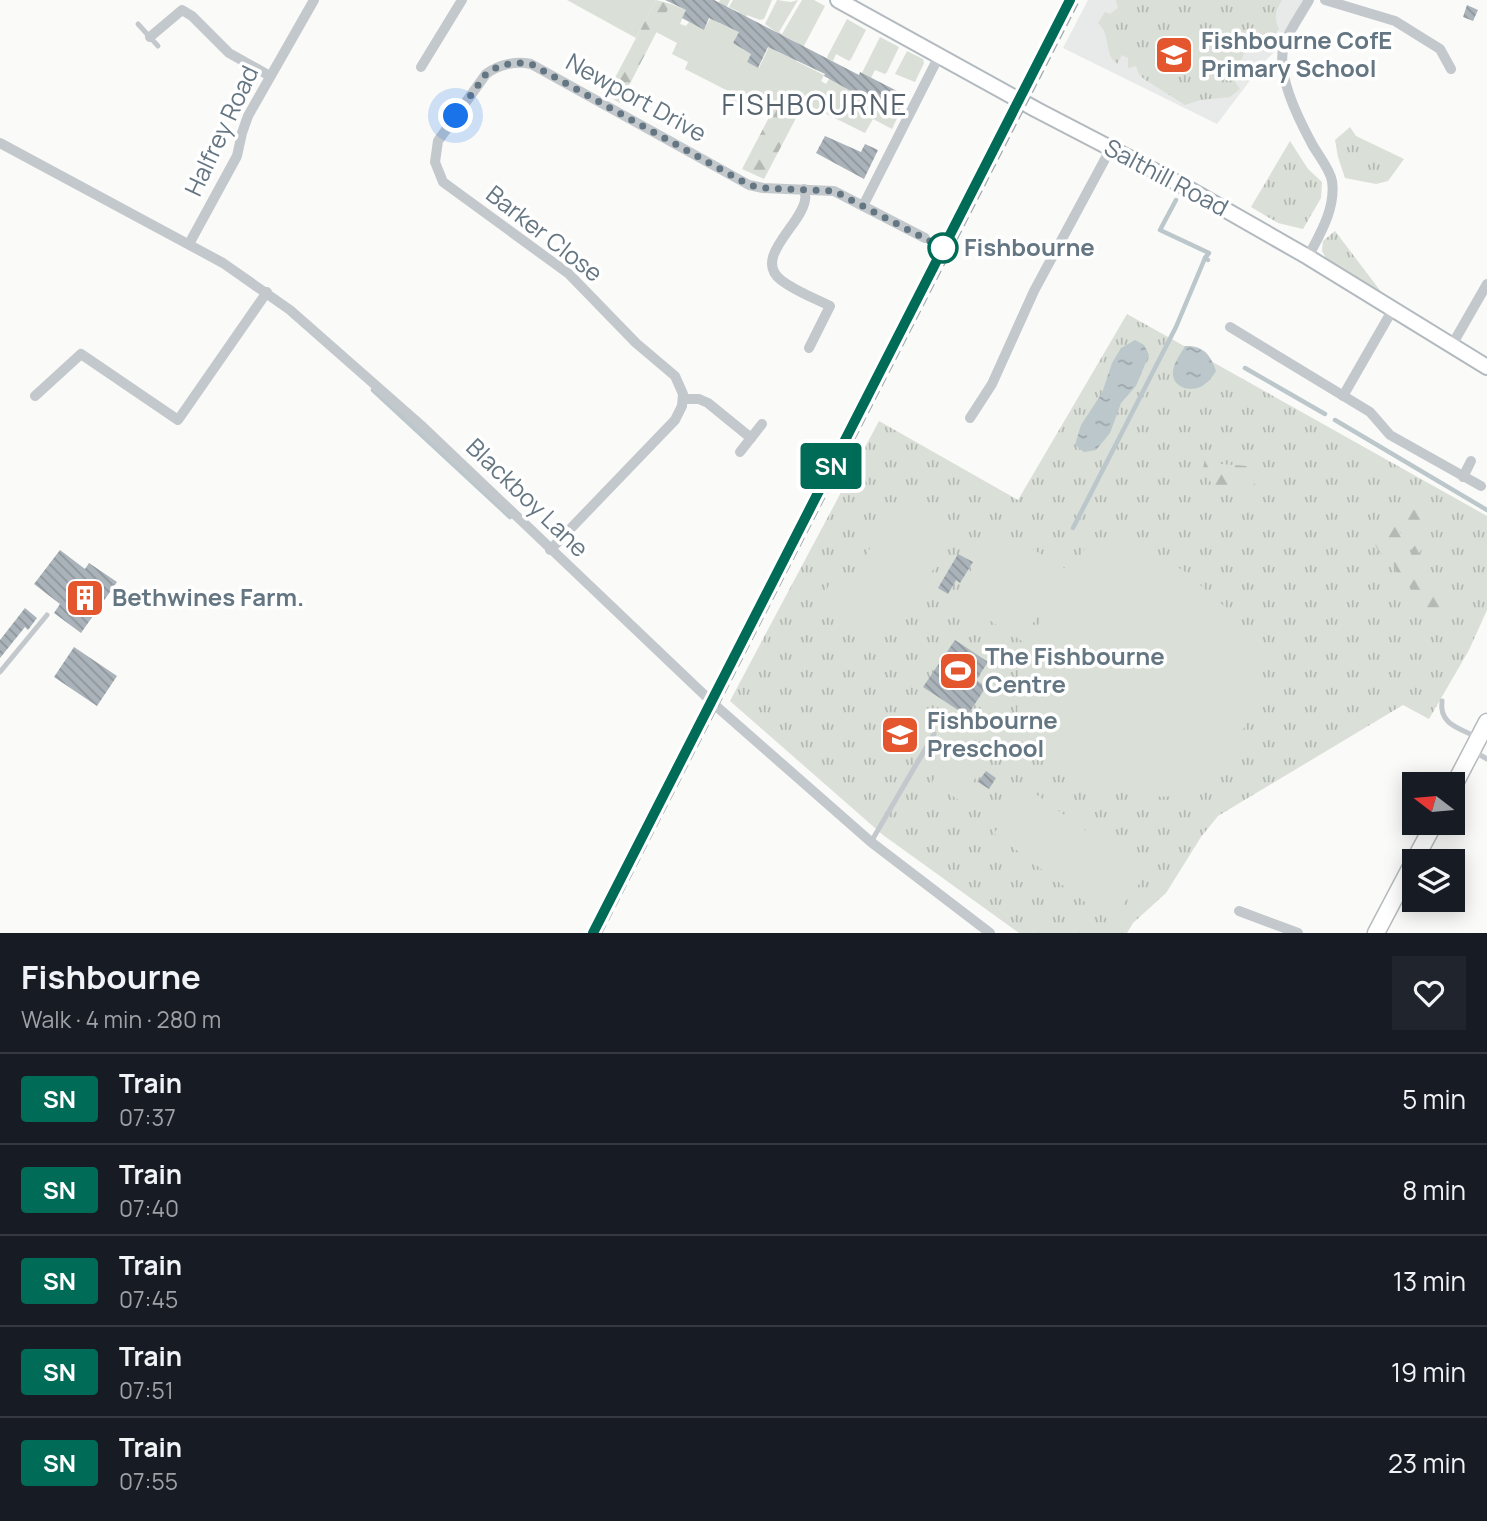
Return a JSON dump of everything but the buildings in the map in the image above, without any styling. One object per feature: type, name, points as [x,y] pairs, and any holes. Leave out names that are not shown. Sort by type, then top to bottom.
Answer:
[{"type":"main road","points":[[1461,772],[1487,722]]},
{"type":"main road","points":[[1376,933],[1402,884]]},
{"type":"street","name":"Halfrey Road","points":[[189,244],[234,164],[245,123],[314,0]]},
{"type":"street","points":[[421,67],[462,0]]},
{"type":"street","name":"Salthill Road","points":[[838,0],[1189,189],[1308,257],[1487,367]]},
{"type":"street","points":[[1308,257],[1326,223],[1332,200],[1332,180],[1301,124],[1284,77],[1282,59],[1285,43],[1309,0]]},
{"type":"street","points":[[1325,0],[1395,21],[1440,49],[1451,69]]},
{"type":"street","points":[[154,41],[182,5],[229,53],[270,76]]},
{"type":"street","points":[[863,206],[939,56]]},
{"type":"street","name":"Newport Drive","points":[[435,162],[438,141],[486,74],[493,69],[519,62],[531,64],[749,185],[834,191],[925,238]]},
{"type":"street","name":"Blackboy Lane","points":[[1,145],[189,244],[267,292],[369,377],[711,702],[871,842],[990,933]]},
{"type":"street","points":[[971,418],[992,384],[1034,291],[1111,148]]},
{"type":"street","name":"Barker Close","points":[[435,162],[443,182],[448,187],[569,274],[636,343],[675,376],[681,386],[683,399]]},
{"type":"street","points":[[804,189],[805,200],[800,211],[776,247],[772,258],[773,271],[779,279],[830,306],[809,348]]},
{"type":"street","points":[[1452,345],[1487,284]]},
{"type":"street","points":[[35,396],[81,354],[178,420],[267,292]]},
{"type":"street","points":[[1343,396],[1393,309]]},
{"type":"street","points":[[1230,327],[1370,412],[1390,435],[1481,486]]},
{"type":"street","points":[[550,550],[670,425],[680,412],[683,399],[699,399],[708,403],[751,438]]},
{"type":"street","points":[[740,452],[762,425]]},
{"type":"street","points":[[1463,477],[1471,461]]},
{"type":"street","points":[[1239,911],[1298,933]]},
{"type":"lane","points":[[138,24],[154,41]]},
{"type":"lane","points":[[0,672],[47,615]]},
{"type":"lane","points":[[1442,701],[1441,712],[1445,720],[1487,759]]},
{"type":"lane","points":[[871,842],[934,734]]},
{"type":"lane","points":[[1268,933],[1280,926]]},
{"type":"shaded area","name":"Fishbourne CofE Primary School","points":[[1088,0],[1308,0],[1287,40],[1264,62],[1217,124],[1063,48]]},
{"type":"green space","points":[[567,0],[656,0],[636,38]]},
{"type":"green space","points":[[656,0],[671,4],[620,103],[606,95]]},
{"type":"green space","points":[[720,0],[730,0],[719,23],[731,28],[739,12],[729,7],[733,0],[772,0],[764,19],[747,15],[734,43],[752,52],[747,62],[759,68],[776,32],[765,24],[777,0],[798,0],[779,32],[782,34],[802,0],[814,0],[825,6],[796,61],[824,75],[821,81],[826,84],[830,78],[852,89],[850,94],[872,104],[877,96],[881,103],[900,112],[892,129],[873,119],[865,133],[794,98],[787,109],[776,104],[772,112],[744,98],[738,109],[727,104],[732,93],[685,69],[688,62],[672,54],[677,43],[656,32],[671,4],[686,10],[680,24],[686,26],[689,22],[704,30]],"holes":[[[782,35],[796,42],[789,57],[774,50]]]},
{"type":"green space","name":"Fishbourne CofE Primary School","points":[[1116,0],[1282,0],[1276,14],[1279,29],[1271,38],[1263,35],[1249,45],[1241,60],[1246,68],[1235,82],[1240,89],[1230,97],[1200,100],[1185,105],[1144,79],[1136,66],[1128,68],[1128,58],[1122,55],[1117,64],[1113,60],[1105,33],[1098,23],[1105,12],[1110,14],[1118,8]]},
{"type":"green space","points":[[847,19],[866,30],[849,61],[836,54],[833,61],[827,58]]},
{"type":"green space","points":[[880,37],[899,47],[887,72],[885,74],[875,70],[871,78],[862,73]]},
{"type":"green space","points":[[907,51],[923,59],[924,63],[915,82],[895,74]]},
{"type":"green space","points":[[793,98],[804,103],[764,179],[742,169],[776,104]]},
{"type":"green space","points":[[1350,127],[1356,136],[1404,159],[1388,181],[1376,184],[1345,178],[1335,140]]},
{"type":"green space","points":[[1290,141],[1308,169],[1322,182],[1321,198],[1303,229],[1278,223],[1251,207]]},
{"type":"green space","points":[[1335,231],[1382,293],[1327,260],[1322,251],[1323,241]]},
{"type":"green space","points":[[1127,314],[1487,516],[1487,610],[1469,650],[1429,719],[1403,705],[1218,816],[1201,837],[1166,893],[1133,923],[1127,933],[1019,933],[883,835],[730,701],[879,421],[1018,500]]},
{"type":"green space","points":[[1206,452],[1221,464],[1247,466],[1256,486],[1237,493],[1213,486],[1203,469]]},
{"type":"green space","points":[[898,501],[954,535],[906,615],[893,608],[876,638],[818,604],[836,573],[850,582]]},
{"type":"green space","points":[[1401,507],[1414,508],[1431,518],[1420,528],[1398,530],[1404,537],[1397,549],[1404,551],[1404,563],[1410,567],[1412,549],[1417,543],[1423,547],[1418,555],[1419,561],[1425,563],[1429,577],[1436,576],[1439,582],[1432,588],[1443,593],[1447,602],[1443,608],[1418,609],[1404,577],[1398,576],[1394,565],[1384,557],[1374,541],[1377,527]]},
{"type":"green space","points":[[997,528],[1066,569],[1022,641],[954,598]]},
{"type":"green space","points":[[1115,537],[1183,570],[1240,620],[1260,669],[1248,722],[1218,768],[1191,796],[1143,797],[1097,788],[1051,760],[1017,723],[1018,668],[1023,649],[1084,550]]},
{"type":"green space","points":[[961,739],[989,758],[960,801],[932,782]]},
{"type":"green space","points":[[1029,789],[1146,875],[1110,921],[994,833]]},
{"type":"water","points":[[1135,340],[1144,345],[1149,355],[1136,386],[1121,403],[1110,433],[1096,450],[1084,452],[1075,445],[1081,425],[1102,393],[1112,363],[1121,348]]},
{"type":"water","points":[[1185,346],[1201,349],[1209,356],[1216,371],[1208,381],[1195,389],[1184,388],[1175,382],[1173,377],[1175,364]]},
{"type":"waterway","points":[[1176,200],[1160,230],[1209,253],[1205,258]]},
{"type":"waterway","points":[[1073,528],[1176,327],[1205,258],[1208,260]]},
{"type":"waterway","points":[[1245,368],[1325,414]]},
{"type":"waterway","points":[[373,390],[510,517]]},
{"type":"waterway","points":[[1335,420],[1487,510]]},
{"type":"railway","points":[[600,933],[1078,0]]},
{"type":"train","name":"SN","points":[[593,933],[1070,0]]},
{"type":"place","name":"Fishbourne CofE Primary School","points":[[1174,55]]},
{"type":"place","name":"Fishbourne","points":[[943,248]]},
{"type":"place","name":"Bethwines Farm.","points":[[85,598]]},
{"type":"place","name":"The Fishbourne Centre","points":[[958,671]]},
{"type":"place","name":"Fishbourne Preschool","points":[[900,735]]},
{"type":"district","name":"FISHBOURNE","points":[[815,105]]},
{"type":"route","points":[[456,116],[486,74],[493,69],[519,62],[531,64],[749,185],[834,191],[943,248]]}]
